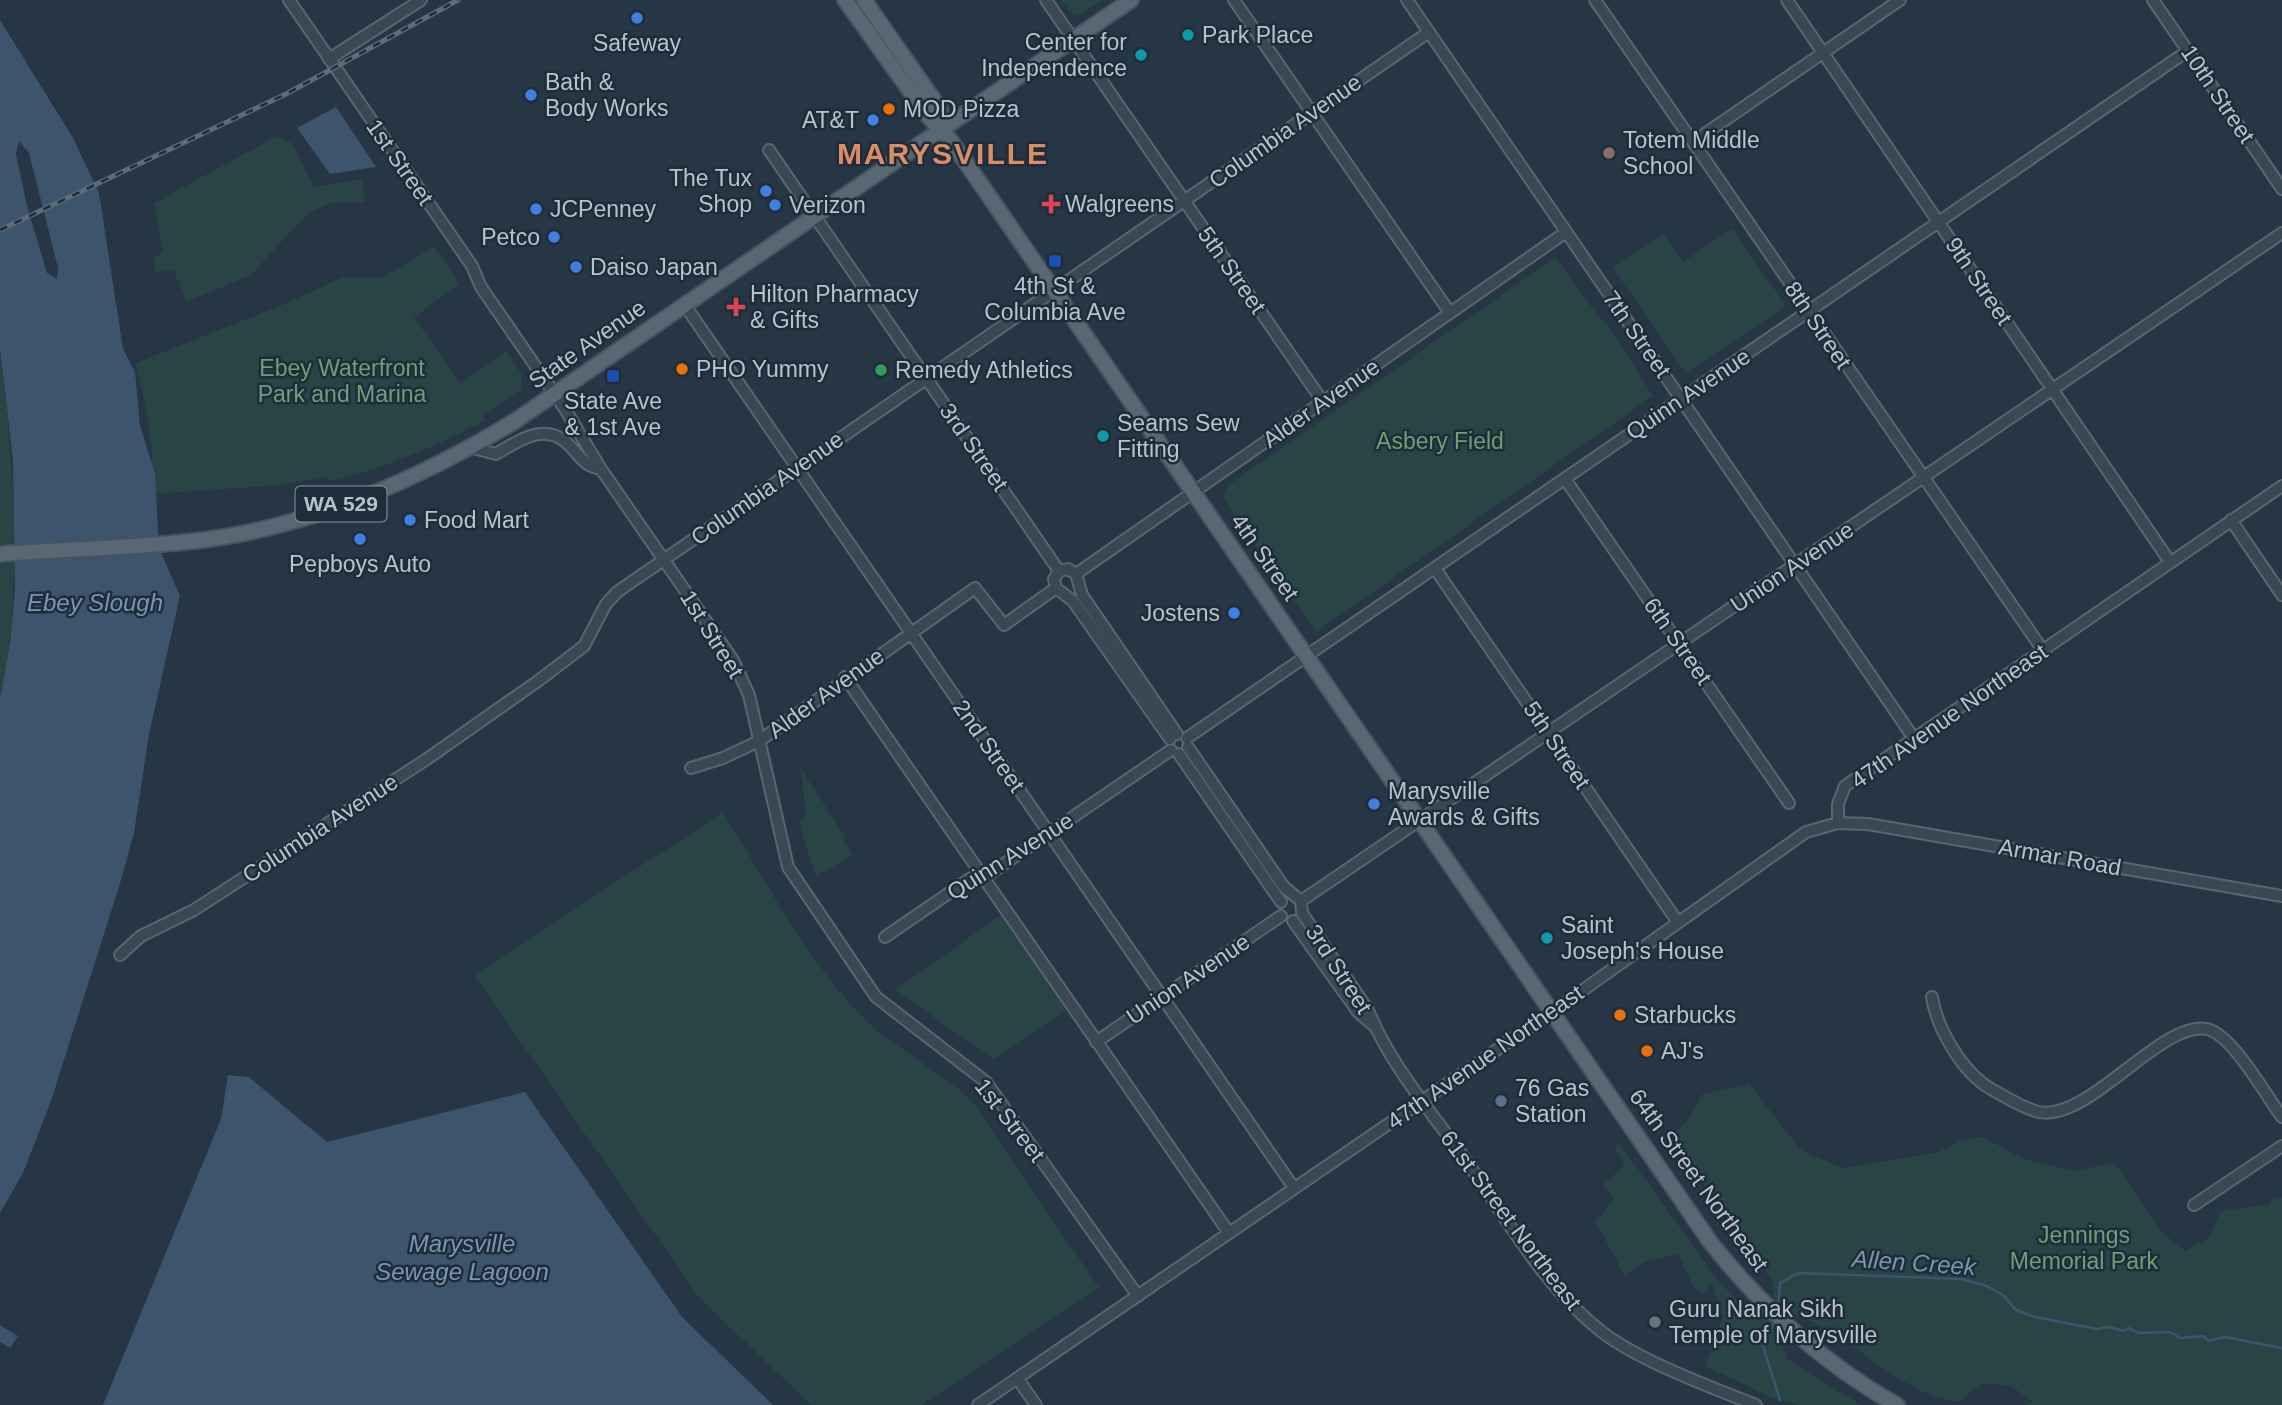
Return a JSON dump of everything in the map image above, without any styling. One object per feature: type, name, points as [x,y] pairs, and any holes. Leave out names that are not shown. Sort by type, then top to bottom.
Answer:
[{"type":"main road","name":"4th Street","points":[[845,0],[920,106],[942,128],[1552,1012]]},
{"type":"main road","name":"4th Street","points":[[864,0],[940,109],[942,128]]},
{"type":"main road","name":"State Avenue","points":[[0,554],[204,540],[330,509],[426,471],[470,447],[554,394],[1132,0]]},
{"type":"main road","name":"64th Street Northeast","points":[[1552,1012],[1711,1243],[1761,1302],[1827,1360],[1897,1405]]},
{"type":"street","name":"1st Street","points":[[289,0],[472,266],[481,287],[601,469],[733,660],[749,695],[788,867],[876,997],[986,1082],[1138,1296]]},
{"type":"street","points":[[329,59],[421,0]]},
{"type":"street","name":"5th Street","points":[[1046,0],[1323,402]]},
{"type":"street","points":[[1234,0],[1450,313]]},
{"type":"street","name":"7th Street","points":[[1407,0],[1913,737]]},
{"type":"street","name":"8th Street","points":[[1595,0],[2042,649]]},
{"type":"street","name":"9th Street","points":[[1787,0],[2170,562]]},
{"type":"street","points":[[1693,142],[1900,0]]},
{"type":"street","name":"10th Street","points":[[2153,0],[2282,189]]},
{"type":"street","name":"Columbia Avenue","points":[[120,955],[141,936],[194,910],[427,759],[538,681],[584,646],[606,604],[617,592],[1429,32]]},
{"type":"street","name":"Quinn Avenue","points":[[885,937],[971,878],[988,875],[1049,834],[2189,50]]},
{"type":"street","name":"3rd Street","points":[[769,150],[1059,571]]},
{"type":"street","name":"Alder Avenue","points":[[1077,579],[1194,493],[1566,232]]},
{"type":"street","name":"Union Avenue","points":[[1299,903],[2282,233]]},
{"type":"street","name":"2nd Street","points":[[684,304],[1294,1188]]},
{"type":"street","points":[[470,447],[496,454],[536,433],[548,433],[570,445],[586,466],[601,469]]},
{"type":"street","name":"6th Street","points":[[1565,480],[1789,803]]},
{"type":"street","name":"47th Avenue Northeast","points":[[978,1405],[1552,1012],[1806,832],[1838,823],[1838,804],[1845,786],[2282,486]]},
{"type":"street","points":[[2231,520],[2282,595]]},
{"type":"street","points":[[1068,569],[1077,579],[1073,592],[1061,591],[1054,579],[1059,571],[1068,569]]},
{"type":"street","name":"5th Street","points":[[1436,570],[1677,921]]},
{"type":"street","name":"3rd Street","points":[[1077,579],[1281,902]]},
{"type":"street","name":"Alder Avenue","points":[[691,768],[723,758],[759,741],[845,677],[975,588],[1004,625],[1061,591]]},
{"type":"street","name":"3rd Street","points":[[1061,591],[1299,903],[1423,1100]]},
{"type":"street","points":[[845,677],[1229,1233]]},
{"type":"street","name":"Armar Road","points":[[1838,823],[1868,824],[2282,896]]},
{"type":"street","points":[[1281,902],[1299,903],[1293,921],[1281,916],[1281,902]]},
{"type":"street","name":"Union Avenue","points":[[1096,1042],[1281,916]]},
{"type":"street","name":"3rd Street","points":[[1293,921],[1358,1012],[1375,1026]]},
{"type":"street","points":[[1932,998],[1934,1014],[1978,1082],[2041,1112],[2059,1110],[2099,1090],[2175,1035],[2195,1028],[2211,1030],[2226,1039],[2282,1118]]},
{"type":"street","name":"61st Street Northeast","points":[[1423,1100],[1571,1307],[1605,1334],[1664,1366],[1756,1405]]},
{"type":"street","points":[[2194,1205],[2282,1146]]},
{"type":"street","points":[[1017,1378],[1036,1405]]},
{"type":"green space","points":[[1061,0],[1104,0],[1077,15],[1071,13]]},
{"type":"green space","points":[[277,136],[293,144],[314,187],[362,179],[365,202],[330,203],[307,214],[251,275],[186,302],[174,270],[156,272],[153,259],[163,252],[154,203]]},
{"type":"green space","points":[[1732,228],[1786,306],[1686,374],[1613,268],[1663,233],[1683,262]]},
{"type":"green space","name":"Ebey Waterfront Park and Marina","points":[[434,247],[460,284],[414,317],[460,383],[506,351],[522,375],[522,390],[482,415],[485,420],[466,430],[409,456],[350,476],[330,481],[328,477],[281,485],[154,494],[149,428],[135,363],[280,306],[341,278],[381,278]]},
{"type":"green space","name":"Asbery Field","points":[[1556,257],[1598,316],[1609,327],[1653,396],[1316,632],[1223,498],[1227,486]]},
{"type":"green space","points":[[0,348],[12,480],[14,568],[12,613],[0,700]]},
{"type":"green space","points":[[801,769],[845,836],[842,839],[853,854],[816,877],[799,823],[806,817]]},
{"type":"green space","points":[[723,812],[784,913],[836,987],[881,1033],[972,1101],[1099,1288],[922,1405],[811,1405],[700,1299],[474,975]]},
{"type":"green space","points":[[1002,914],[1067,1009],[994,1060],[895,990]]},
{"type":"green space","name":"Jennings Memorial Park","points":[[1749,1084],[1801,1150],[1842,1168],[1939,1152],[1963,1139],[1983,1137],[2026,1160],[2076,1171],[2114,1162],[2162,1232],[2185,1251],[2210,1237],[2220,1211],[2270,1204],[2271,1200],[2282,1197],[2282,1405],[2025,1405],[2033,1402],[2011,1386],[1981,1383],[1960,1402],[1917,1389],[1839,1337],[1799,1316],[1781,1340],[1787,1359],[1861,1405],[1800,1405],[1775,1399],[1705,1366],[1723,1317],[1712,1284],[1703,1294],[1693,1286],[1678,1254],[1645,1262],[1625,1276],[1595,1221],[1614,1200],[1602,1184],[1625,1166],[1614,1148],[1620,1144],[1720,1283],[1758,1320],[1774,1293],[1772,1281],[1670,1137],[1689,1119],[1702,1094]]},
{"type":"water","name":"Ebey Slough","points":[[0,20],[73,138],[99,193],[123,349],[135,372],[140,426],[155,473],[159,548],[180,596],[149,734],[134,833],[121,880],[51,1101],[23,1173],[0,1213],[0,700],[10,643],[15,589],[13,460],[0,348]]},
{"type":"water","points":[[336,107],[376,167],[330,174],[297,128]]},
{"type":"water","name":"Marysville Sewage Lagoon","points":[[228,1075],[249,1077],[327,1142],[525,1092],[682,1317],[773,1405],[103,1405],[221,1119]]},
{"type":"water","points":[[0,1325],[18,1336],[10,1348],[0,1342]]},
{"type":"pier","points":[[19,141],[29,153],[58,268],[57,279],[47,273],[27,206],[16,154]]},
{"type":"waterway","name":"Allen Creek","points":[[1778,1307],[1780,1283],[1798,1273],[1962,1279],[1987,1286],[2003,1295],[2016,1310],[2035,1317],[2097,1329],[2108,1327],[2124,1331],[2128,1328],[2139,1333],[2170,1332],[2180,1338],[2204,1336],[2208,1341],[2225,1337],[2282,1348]]},
{"type":"waterway","name":"Allen Creek","points":[[1775,1321],[1762,1343],[1780,1400]]},
{"type":"railway","points":[[0,230],[286,94],[458,0]]},
{"type":"place","name":"Safeway","points":[[637,18]]},
{"type":"place","name":"Park Place","points":[[1188,35]]},
{"type":"place","name":"Center for Independence","points":[[1141,55]]},
{"type":"place","name":"Bath & Body Works","points":[[531,95]]},
{"type":"place","name":"MOD Pizza","points":[[889,109]]},
{"type":"place","name":"AT&T","points":[[873,120]]},
{"type":"place","name":"Totem Middle School","points":[[1609,153]]},
{"type":"place","name":"The Tux Shop","points":[[766,191]]},
{"type":"place","name":"Walgreens","points":[[1051,204]]},
{"type":"place","name":"Verizon","points":[[775,205]]},
{"type":"place","name":"JCPenney","points":[[536,209]]},
{"type":"place","name":"Petco","points":[[554,237]]},
{"type":"place","name":"4th St & Columbia Ave","points":[[1055,261]]},
{"type":"place","name":"Daiso Japan","points":[[576,267]]},
{"type":"place","name":"Hilton Pharmacy & Gifts","points":[[736,307]]},
{"type":"place","name":"PHO Yummy","points":[[682,369]]},
{"type":"place","name":"Remedy Athletics","points":[[881,370]]},
{"type":"place","name":"State Ave & 1st Ave","points":[[613,376]]},
{"type":"place","name":"Seams Sew Fitting","points":[[1103,436]]},
{"type":"place","name":"Food Mart","points":[[410,520]]},
{"type":"place","name":"Pepboys Auto","points":[[360,539]]},
{"type":"place","name":"Jostens","points":[[1234,613]]},
{"type":"place","name":"Marysville Awards & Gifts","points":[[1374,804]]},
{"type":"place","name":"Saint Joseph's House","points":[[1547,938]]},
{"type":"place","name":"Starbucks","points":[[1620,1015]]},
{"type":"place","name":"AJ's","points":[[1647,1051]]},
{"type":"place","name":"76 Gas Station","points":[[1501,1101]]},
{"type":"place","name":"Guru Nanak Sikh Temple of Marysville","points":[[1655,1322]]},
{"type":"district","name":"MARYSVILLE","points":[[943,154]]}]
